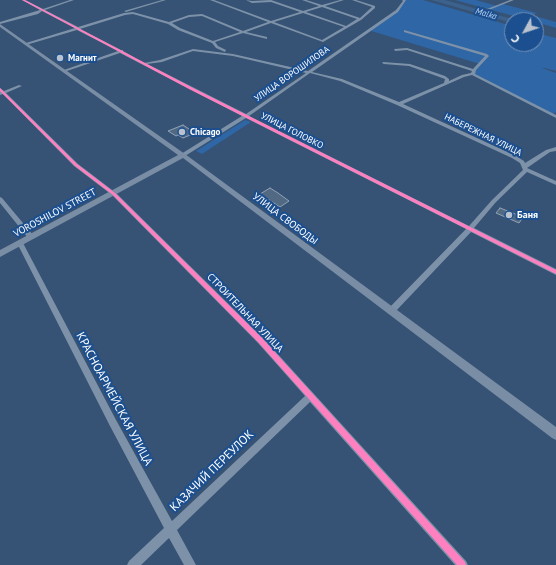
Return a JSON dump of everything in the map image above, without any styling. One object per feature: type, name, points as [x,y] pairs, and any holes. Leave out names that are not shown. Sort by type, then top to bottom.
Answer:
[{"type":"main road","name":"УЛИЦА СВОБОДЫ","points":[[0,24],[183,155],[556,434]]},
{"type":"main road","name":"VOROSHILOV STREET","points":[[0,254],[114,194],[183,155]]},
{"type":"street","name":"УЛИЦА ГОЛОВКО","points":[[23,0],[246,116],[556,272]]},
{"type":"street","points":[[0,24],[73,0]]},
{"type":"street","points":[[27,44],[101,22],[122,12],[165,0]]},
{"type":"street","points":[[211,0],[322,41],[374,9],[373,6],[353,0]]},
{"type":"street","points":[[303,0],[360,18]]},
{"type":"street","points":[[213,42],[271,22],[343,0]]},
{"type":"street","name":"УЛИЦА ВОРОШИЛОВА","points":[[183,155],[246,116],[397,11],[404,0]]},
{"type":"street","points":[[488,9],[513,0]]},
{"type":"street","points":[[246,2],[269,1],[346,27]]},
{"type":"street","points":[[232,8],[239,6]]},
{"type":"street","name":"НАБЕРЕЖНАЯ УЛИЦА","points":[[101,22],[125,14],[133,13],[169,23],[180,30],[213,42],[217,47],[233,55]]},
{"type":"street","points":[[169,23],[192,15],[206,15],[243,32],[266,38]]},
{"type":"street","points":[[399,104],[474,72],[487,56],[406,31]]},
{"type":"street","points":[[395,50],[407,49],[474,72],[556,117]]},
{"type":"street","name":"НАБЕРЕЖНАЯ УЛИЦА","points":[[146,63],[161,61],[193,50],[233,55],[341,80],[399,104],[514,157],[522,162],[525,169],[556,183]]},
{"type":"street","points":[[64,71],[122,51]]},
{"type":"street","points":[[384,63],[409,64],[444,77],[446,79],[446,84]]},
{"type":"street","points":[[1,92],[20,86]]},
{"type":"street","name":"СТРОИТЕЛЬНАЯ УЛИЦА","points":[[1,92],[76,165],[114,194],[261,341],[462,565]]},
{"type":"street","points":[[391,311],[470,229],[494,201],[525,169],[526,165],[556,149]]},
{"type":"street","points":[[0,198],[30,237]]},
{"type":"street","name":"КРАСНОАРМЕЙСКАЯ УЛИЦА","points":[[20,243],[113,423],[190,565]]},
{"type":"street","name":"КАЗАЧИЙ ПЕРЕУЛОК","points":[[133,565],[310,397]]},
{"type":"shaded area","points":[[403,0],[423,0],[504,24],[504,52],[544,52],[544,35],[556,38],[556,71],[542,68],[556,73],[556,112],[552,115],[473,74],[480,64],[368,30],[397,11],[404,1]]},
{"type":"shaded area","points":[[455,0],[476,0],[497,6],[503,4],[533,12],[504,12],[504,13]]},
{"type":"shaded area","points":[[544,18],[556,22],[556,28],[544,24]]},
{"type":"shaded area","points":[[245,120],[251,122],[202,154],[196,151]]},
{"type":"water","name":"Malka","points":[[431,0],[445,0],[504,17],[504,21]]},
{"type":"building","name":"Chicago","points":[[183,125],[195,133],[183,138],[168,131]]},
{"type":"building","points":[[270,188],[289,201],[280,207],[260,194]]},
{"type":"building","name":"Баня","points":[[500,208],[523,217],[519,223],[496,213]]},
{"type":"cycle path","points":[[23,0],[190,88],[556,272]]},
{"type":"cycle path","points":[[0,89],[76,165],[114,194],[261,341],[462,565]]},
{"type":"place","name":"Магнит","points":[[60,58]]},
{"type":"place","name":"Chicago","points":[[182,132]]},
{"type":"place","name":"Баня","points":[[509,215]]}]
